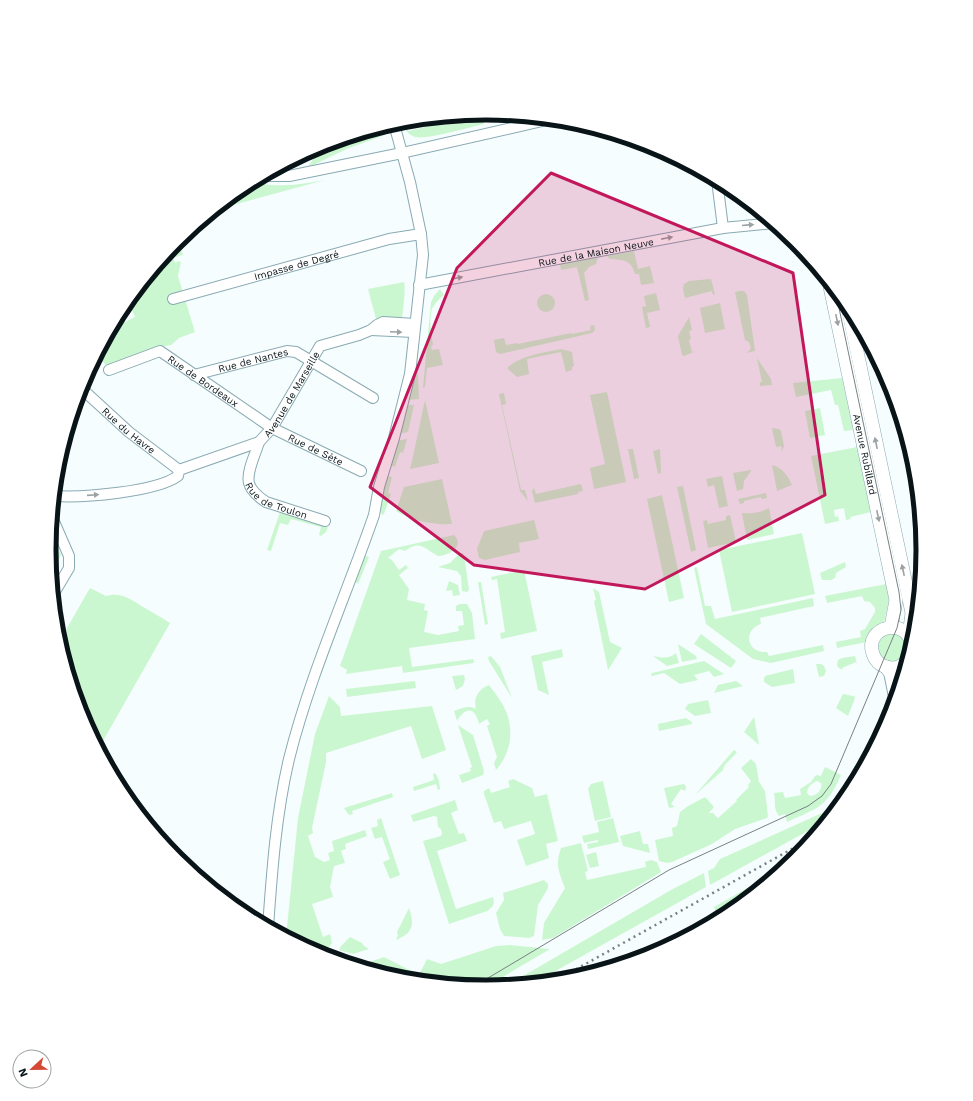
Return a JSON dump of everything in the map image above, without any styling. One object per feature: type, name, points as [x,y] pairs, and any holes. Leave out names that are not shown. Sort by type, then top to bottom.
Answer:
[{"type":"main road","name":"Avenue Rubillard","points":[[833,295],[896,600],[891,627],[902,630],[908,639]]},
{"type":"main road","name":"Avenue Rubillard","points":[[851,322],[912,614]]},
{"type":"main road","points":[[891,627],[878,634],[872,645],[872,651],[876,660],[888,669],[896,681]]},
{"type":"main road","points":[[888,669],[901,665]]},
{"type":"street","points":[[273,177],[289,176],[402,153],[534,123]]},
{"type":"street","points":[[268,921],[274,850],[282,792],[289,760],[303,710],[374,515],[379,487],[394,438],[410,374],[423,255],[421,234],[396,130]]},
{"type":"street","points":[[718,188],[723,228]]},
{"type":"street","name":"Rue de la Maison Neuve","points":[[419,285],[723,228],[766,224]]},
{"type":"street","name":"Impasse de Degré","points":[[173,299],[389,239],[421,234]]},
{"type":"street","name":"Avenue de Marseille","points":[[60,496],[117,493],[171,482],[178,476],[179,470],[259,442],[272,428],[310,360],[320,346],[371,330],[415,328]]},
{"type":"street","name":"Rue de Bordeaux","points":[[109,370],[160,351],[272,428]]},
{"type":"street","name":"Rue de Nantes","points":[[194,375],[287,351],[296,352],[373,398]]},
{"type":"street","name":"Rue du Havre","points":[[86,393],[129,432],[179,470]]},
{"type":"street","name":"Rue de Sète","points":[[272,428],[360,471]]},
{"type":"street","name":"Rue de Toulon","points":[[259,442],[250,469],[249,484],[258,496],[266,502],[325,521]]},
{"type":"street","points":[[57,528],[69,556],[69,568],[58,587]]},
{"type":"street","points":[[888,669],[893,692]]},
{"type":"highlighted area","points":[[551,173],[793,273],[825,495],[645,589],[474,565],[370,487],[457,268]]},
{"type":"green space","points":[[483,120],[484,124],[429,137],[415,137],[410,135],[405,128],[407,127],[408,131],[458,121]]},
{"type":"green space","points":[[386,132],[385,135],[349,148],[307,168],[314,158],[313,157],[348,143]]},
{"type":"green space","points":[[325,180],[227,207],[261,184],[288,185]]},
{"type":"green space","points":[[179,249],[183,253],[182,255],[173,258],[175,263],[178,261],[181,262],[178,276],[195,332],[179,338],[171,345],[156,348],[108,367],[100,359],[121,324],[135,317],[131,308],[145,288]]},
{"type":"green space","points":[[634,251],[638,269],[650,266],[654,283],[641,285],[639,274],[635,274],[629,263],[623,260],[610,259],[607,256]]},
{"type":"green space","points":[[598,257],[596,264],[589,267],[584,273],[589,300],[585,301],[577,267],[561,270],[560,264]]},
{"type":"green space","points":[[711,279],[715,294],[713,295],[712,291],[685,298],[683,289],[684,284],[689,281]]},
{"type":"green space","points":[[404,282],[405,295],[402,319],[376,319],[368,289]]},
{"type":"green space","points":[[440,289],[444,295],[434,305],[431,312],[433,344],[431,347],[432,350],[439,349],[443,365],[427,368],[425,387],[423,388],[431,302]]},
{"type":"green space","points":[[744,291],[747,295],[755,351],[745,353],[751,348],[749,342],[745,340],[735,292]]},
{"type":"green space","points":[[656,293],[660,310],[647,313],[650,327],[646,328],[642,307],[646,306],[644,296]]},
{"type":"green space","points":[[542,294],[550,294],[555,299],[553,310],[550,312],[542,312],[537,307],[537,299]]},
{"type":"green space","points":[[720,303],[725,329],[705,333],[700,308]]},
{"type":"green space","points":[[689,317],[692,330],[689,331],[691,339],[689,340],[692,352],[696,351],[684,356],[682,355],[678,336]]},
{"type":"green space","points":[[594,325],[595,330],[592,333],[500,354],[496,352],[494,340],[504,338],[506,345],[518,344],[591,330],[590,326]]},
{"type":"green space","points":[[561,349],[572,352],[574,366],[572,367],[572,370],[566,372],[561,352],[527,359],[529,374],[517,377],[507,368],[525,357]]},
{"type":"green space","points":[[757,358],[771,379],[772,385],[760,386],[760,382],[762,382]]},
{"type":"green space","points":[[414,374],[418,374],[419,399],[408,400]]},
{"type":"green space","points":[[842,378],[853,430],[844,431],[838,405],[835,405],[831,390],[796,397],[793,383]]},
{"type":"green space","points":[[607,392],[626,482],[594,489],[590,468],[605,464],[590,395]]},
{"type":"green space","points":[[504,393],[506,404],[502,405],[521,490],[525,490],[528,501],[520,491],[499,394]]},
{"type":"green space","points":[[425,400],[439,463],[410,469],[412,461]]},
{"type":"green space","points":[[407,405],[414,405],[408,432],[398,434]]},
{"type":"green space","points":[[820,408],[825,435],[810,438],[805,411]]},
{"type":"green space","points":[[772,428],[779,429],[781,431],[784,446],[782,451],[781,446],[776,447]]},
{"type":"green space","points":[[407,439],[403,453],[400,452],[395,467],[390,465],[387,476],[392,477],[388,493],[391,494],[384,514],[382,515],[380,509],[382,490],[396,441]]},
{"type":"green space","points":[[857,447],[871,512],[850,517],[851,519],[846,520],[844,508],[834,510],[835,517],[838,516],[839,521],[825,524],[811,456]]},
{"type":"green space","points":[[628,449],[633,449],[639,478],[634,479]]},
{"type":"green space","points":[[660,449],[661,473],[658,474],[653,451]]},
{"type":"green space","points":[[772,465],[784,472],[792,485],[777,491]]},
{"type":"green space","points":[[751,470],[744,481],[743,489],[737,491],[733,473]]},
{"type":"green space","points":[[722,476],[728,506],[719,508],[714,485],[708,487],[706,479]]},
{"type":"green space","points":[[442,479],[452,524],[423,522],[396,511],[404,487]]},
{"type":"green space","points":[[581,484],[583,491],[578,492],[578,494],[535,503],[532,491],[534,488],[536,494]]},
{"type":"green space","points":[[683,486],[696,550],[691,552],[677,487]]},
{"type":"green space","points":[[766,493],[767,498],[762,499],[761,497],[744,501],[744,503],[740,504],[738,499]]},
{"type":"green space","points":[[662,495],[684,598],[669,602],[647,499]]},
{"type":"green space","points":[[769,508],[774,534],[747,540],[742,513],[756,513]]},
{"type":"green space","points":[[280,512],[328,527],[326,532],[321,536],[319,535],[321,527],[291,519],[288,525],[280,523],[271,551],[267,550]]},
{"type":"green space","points":[[730,515],[736,542],[708,548],[703,521],[707,520],[708,524],[726,520],[726,516]]},
{"type":"green space","points":[[534,520],[539,539],[519,543],[520,552],[485,560],[479,558],[477,549],[484,531]]},
{"type":"green space","points":[[802,533],[815,594],[732,612],[719,550]]},
{"type":"green space","points":[[454,535],[457,539],[457,546],[451,552],[442,556],[438,556],[419,545],[410,547],[405,551],[399,549],[388,558],[392,560],[399,570],[406,565],[408,568],[399,575],[409,589],[407,600],[425,604],[424,610],[428,611],[424,632],[438,635],[459,631],[458,626],[464,625],[462,611],[456,611],[456,606],[459,604],[467,604],[472,613],[475,639],[409,648],[412,667],[473,659],[474,663],[403,673],[402,666],[346,674],[347,670],[340,666],[381,551]]},
{"type":"green space","points":[[56,547],[59,549],[61,555],[57,563],[57,576]]},
{"type":"green space","points":[[460,553],[463,553],[464,555],[469,590],[467,592],[462,591],[461,576],[457,571],[438,567],[450,563]]},
{"type":"green space","points":[[364,555],[369,557],[358,584],[355,581]]},
{"type":"green space","points":[[845,562],[846,567],[836,573],[835,578],[831,580],[822,580],[820,573]]},
{"type":"green space","points":[[697,567],[705,606],[711,606],[715,619],[813,598],[814,606],[760,618],[761,624],[751,631],[749,641],[751,646],[755,649],[760,652],[767,652],[769,656],[823,645],[824,651],[771,663],[753,659],[706,624],[694,568]]},
{"type":"green space","points":[[524,570],[537,631],[501,639],[500,633],[505,632],[497,579],[492,580],[491,577]]},
{"type":"green space","points":[[449,581],[458,585],[460,595],[453,596],[452,590],[446,591]]},
{"type":"green space","points":[[478,582],[481,582],[488,624],[485,625]]},
{"type":"green space","points":[[886,584],[889,600],[884,623],[867,642],[837,648],[836,642],[861,637],[860,631],[865,629],[875,612],[875,608],[870,602],[864,601],[862,596],[827,603],[825,596]]},
{"type":"green space","points":[[90,588],[106,596],[117,595],[126,597],[170,623],[103,741],[99,738],[79,689],[64,633]]},
{"type":"green space","points":[[593,588],[599,592],[610,642],[622,648],[608,670],[594,601],[596,600]]},
{"type":"green space","points":[[701,634],[736,661],[731,668],[694,644]]},
{"type":"green space","points":[[887,635],[897,635],[902,638],[905,643],[904,655],[897,661],[887,661],[882,658],[879,653],[879,643],[882,638]]},
{"type":"green space","points":[[678,644],[696,656],[697,659],[682,662]]},
{"type":"green space","points":[[562,649],[563,657],[542,662],[549,695],[538,690],[531,656]]},
{"type":"green space","points":[[676,653],[679,663],[667,666],[653,656],[665,658]]},
{"type":"green space","points":[[491,656],[500,667],[512,698],[489,661],[488,657]]},
{"type":"green space","points":[[855,656],[857,664],[856,662],[842,668],[843,670],[837,666],[838,660]]},
{"type":"green space","points":[[704,661],[724,674],[714,677],[709,671],[694,675],[698,680],[680,684],[664,673],[651,675],[652,673]]},
{"type":"green space","points":[[816,664],[821,664],[824,666],[826,671],[824,676],[819,677]]},
{"type":"green space","points":[[793,669],[795,683],[772,687],[764,682],[765,676]]},
{"type":"green space","points":[[464,675],[465,679],[463,686],[456,690],[452,676]]},
{"type":"green space","points":[[415,681],[416,688],[347,697],[346,689]]},
{"type":"green space","points":[[736,681],[743,686],[714,693],[718,685]]},
{"type":"green space","points":[[489,685],[506,711],[510,727],[510,742],[508,749],[505,757],[496,770],[494,763],[497,757],[487,726],[490,724],[487,719],[479,724],[475,714],[470,710],[463,713],[457,721],[454,711],[468,707],[476,709],[475,702],[477,695],[482,689]]},
{"type":"green space","points":[[843,694],[855,697],[848,716],[836,708]]},
{"type":"green space","points":[[329,696],[340,707],[341,716],[432,706],[446,750],[422,759],[411,726],[326,753],[326,762],[312,828],[313,833],[308,836],[315,857],[324,862],[330,860],[328,853],[334,851],[332,841],[365,830],[367,836],[345,844],[346,849],[341,851],[345,863],[334,866],[330,887],[333,897],[312,904],[323,937],[330,934],[332,943],[327,950],[287,932],[298,818],[315,734]]},
{"type":"green space","points":[[708,700],[711,713],[695,716],[685,709],[688,704]]},
{"type":"green space","points":[[754,717],[759,745],[744,732]]},
{"type":"green space","points":[[686,718],[692,722],[692,724],[659,731],[658,724]]},
{"type":"green space","points":[[458,725],[473,735],[484,771],[483,775],[462,783],[459,775],[471,771],[470,768],[472,767]]},
{"type":"green space","points":[[734,750],[737,752],[725,765],[723,770],[695,795]]},
{"type":"green space","points":[[751,759],[756,764],[759,782],[765,791],[767,818],[735,829],[712,844],[672,862],[667,863],[659,861],[655,840],[673,836],[672,828],[677,826],[680,812],[705,797],[714,807],[709,813],[713,813],[718,818],[737,801],[736,800],[749,787],[748,785],[751,781],[741,768]]},
{"type":"green space","points":[[825,767],[841,775],[836,786],[826,800],[807,813],[787,822],[785,814],[779,816],[775,808],[774,793],[783,792],[785,798],[801,795],[800,789],[811,782],[816,775],[821,776]],"holes":[[[817,781],[821,783],[821,788],[817,794],[810,796],[807,793],[809,787],[813,783]]]},
{"type":"green space","points":[[433,773],[436,774],[440,789],[438,790],[436,784],[414,791],[413,787],[434,780]]},
{"type":"green space","points":[[513,779],[532,788],[535,797],[547,794],[558,841],[546,844],[549,858],[526,866],[517,840],[535,834],[531,821],[504,829],[501,821],[494,823],[484,794],[484,791],[489,788],[491,793],[510,787],[508,781]]},
{"type":"green space","points":[[603,781],[611,817],[595,821],[588,789],[591,784]]},
{"type":"green space","points":[[684,784],[686,786],[685,791],[681,789],[671,804],[675,807],[669,808],[664,788]]},
{"type":"green space","points":[[392,793],[393,797],[352,811],[353,814],[349,815],[344,808]]},
{"type":"green space","points":[[455,800],[458,810],[451,813],[459,834],[464,833],[467,841],[437,851],[456,909],[493,897],[494,903],[487,911],[449,924],[423,841],[441,836],[442,833],[441,829],[438,827],[437,817],[434,816],[413,822],[411,815]]},
{"type":"green space","points":[[831,809],[817,826],[710,885],[708,871],[714,868],[720,859]]},
{"type":"green space","points":[[381,818],[400,875],[390,879],[383,862],[390,859],[382,837],[375,839],[371,828],[378,826],[377,820]]},
{"type":"green space","points":[[613,818],[619,842],[588,849],[587,844],[598,842],[598,840],[584,843],[582,836],[599,832],[597,822]]},
{"type":"green space","points":[[640,831],[643,844],[648,844],[650,853],[623,846],[620,836]]},
{"type":"green space","points":[[581,843],[588,871],[585,872],[587,880],[646,867],[645,862],[651,860],[657,862],[661,872],[553,938],[542,940],[544,923],[565,888],[558,864],[561,848]]},
{"type":"green space","points":[[596,852],[599,866],[590,868],[586,855]]},
{"type":"green space","points":[[704,873],[706,887],[545,977],[517,980],[671,890]]},
{"type":"green space","points":[[766,878],[749,892],[716,914],[714,907]]},
{"type":"green space","points":[[544,880],[548,884],[548,888],[538,905],[534,936],[529,938],[504,936],[500,929],[496,913],[504,900],[503,893]]},
{"type":"green space","points":[[409,908],[412,919],[411,928],[406,934],[396,940],[398,935],[397,932]]},
{"type":"green space","points":[[712,915],[712,917],[677,937],[659,945]]},
{"type":"green space","points":[[350,937],[362,943],[369,949],[353,954],[339,950]]},
{"type":"green space","points":[[510,945],[550,949],[496,981],[458,980],[430,977],[403,973],[366,963],[384,957],[419,975],[427,959],[441,964],[496,946]]},
{"type":"tram line","points":[[483,981],[669,870],[808,806],[822,796],[831,784],[897,628],[901,610],[899,592],[838,302]]},
{"type":"railway","points":[[569,973],[801,844]]}]
